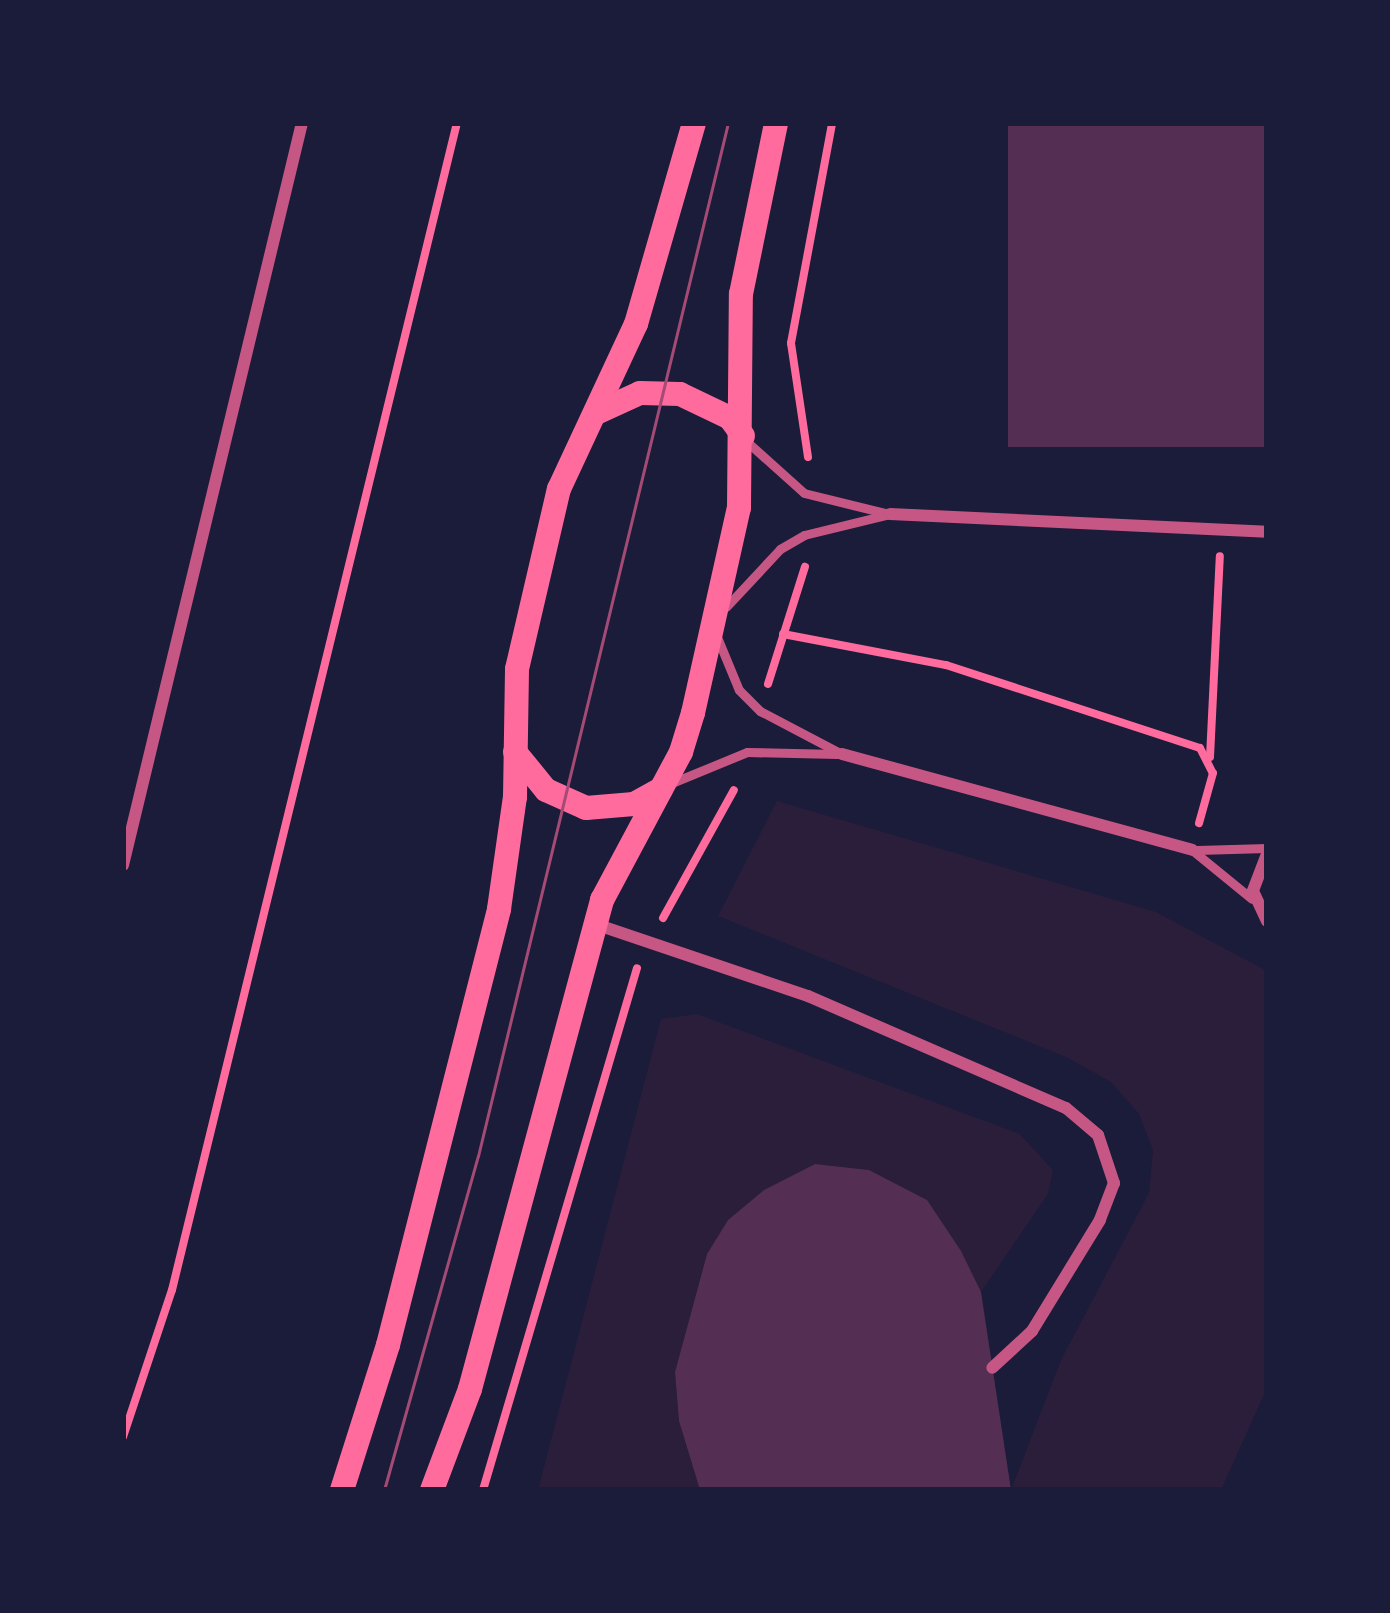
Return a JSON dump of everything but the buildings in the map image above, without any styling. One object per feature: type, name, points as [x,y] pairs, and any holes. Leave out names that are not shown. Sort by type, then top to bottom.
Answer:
[{"type":"main road","points":[[342,1490],[452,1107],[503,890],[515,797],[517,669],[559,489],[636,324],[694,123]]},
{"type":"main road","points":[[432,1490],[470,1389],[595,924],[687,732],[739,508],[741,294],[776,123]]},
{"type":"main road","points":[[590,417],[617,399],[662,391],[704,402],[742,436]]},
{"type":"main road","points":[[515,752],[546,790],[586,808],[634,804],[663,788]]},
{"type":"street","points":[[123,866],[302,123]]},
{"type":"street","points":[[890,514],[1267,532]]},
{"type":"street","points":[[842,754],[1192,850]]},
{"type":"street","points":[[1267,851],[1256,874],[1257,907],[1267,921]]},
{"type":"street","points":[[595,924],[808,995],[1066,1108],[1098,1135],[1114,1184],[1100,1220],[1032,1330],[992,1368]]},
{"type":"lane","points":[[742,436],[804,493],[890,514]]},
{"type":"lane","points":[[842,754],[760,711],[724,661],[713,624],[780,549],[831,525],[890,514]]},
{"type":"lane","points":[[663,788],[747,752],[842,754]]},
{"type":"lane","points":[[1192,850],[1267,851]]},
{"type":"lane","points":[[1192,850],[1239,882],[1257,907]]},
{"type":"path","points":[[123,1437],[172,1290],[457,123]]},
{"type":"path","points":[[1192,850],[1213,773],[1221,530]]},
{"type":"path","points":[[783,634],[946,664],[1166,734],[1210,758]]},
{"type":"shaded area","points":[[777,801],[1156,912],[1267,971],[1267,1388],[1221,1490],[1011,1490],[1061,1360],[1149,1193],[1153,1150],[1139,1114],[1111,1082],[1066,1057],[718,916]]},
{"type":"shaded area","points":[[697,1014],[1020,1134],[1053,1170],[1048,1194],[981,1292],[927,1200],[869,1170],[815,1164],[764,1190],[728,1220],[707,1254],[675,1372],[679,1421],[700,1490],[538,1490],[661,1019]]},
{"type":"tram line","points":[[384,1490],[478,1156],[728,123]]}]
